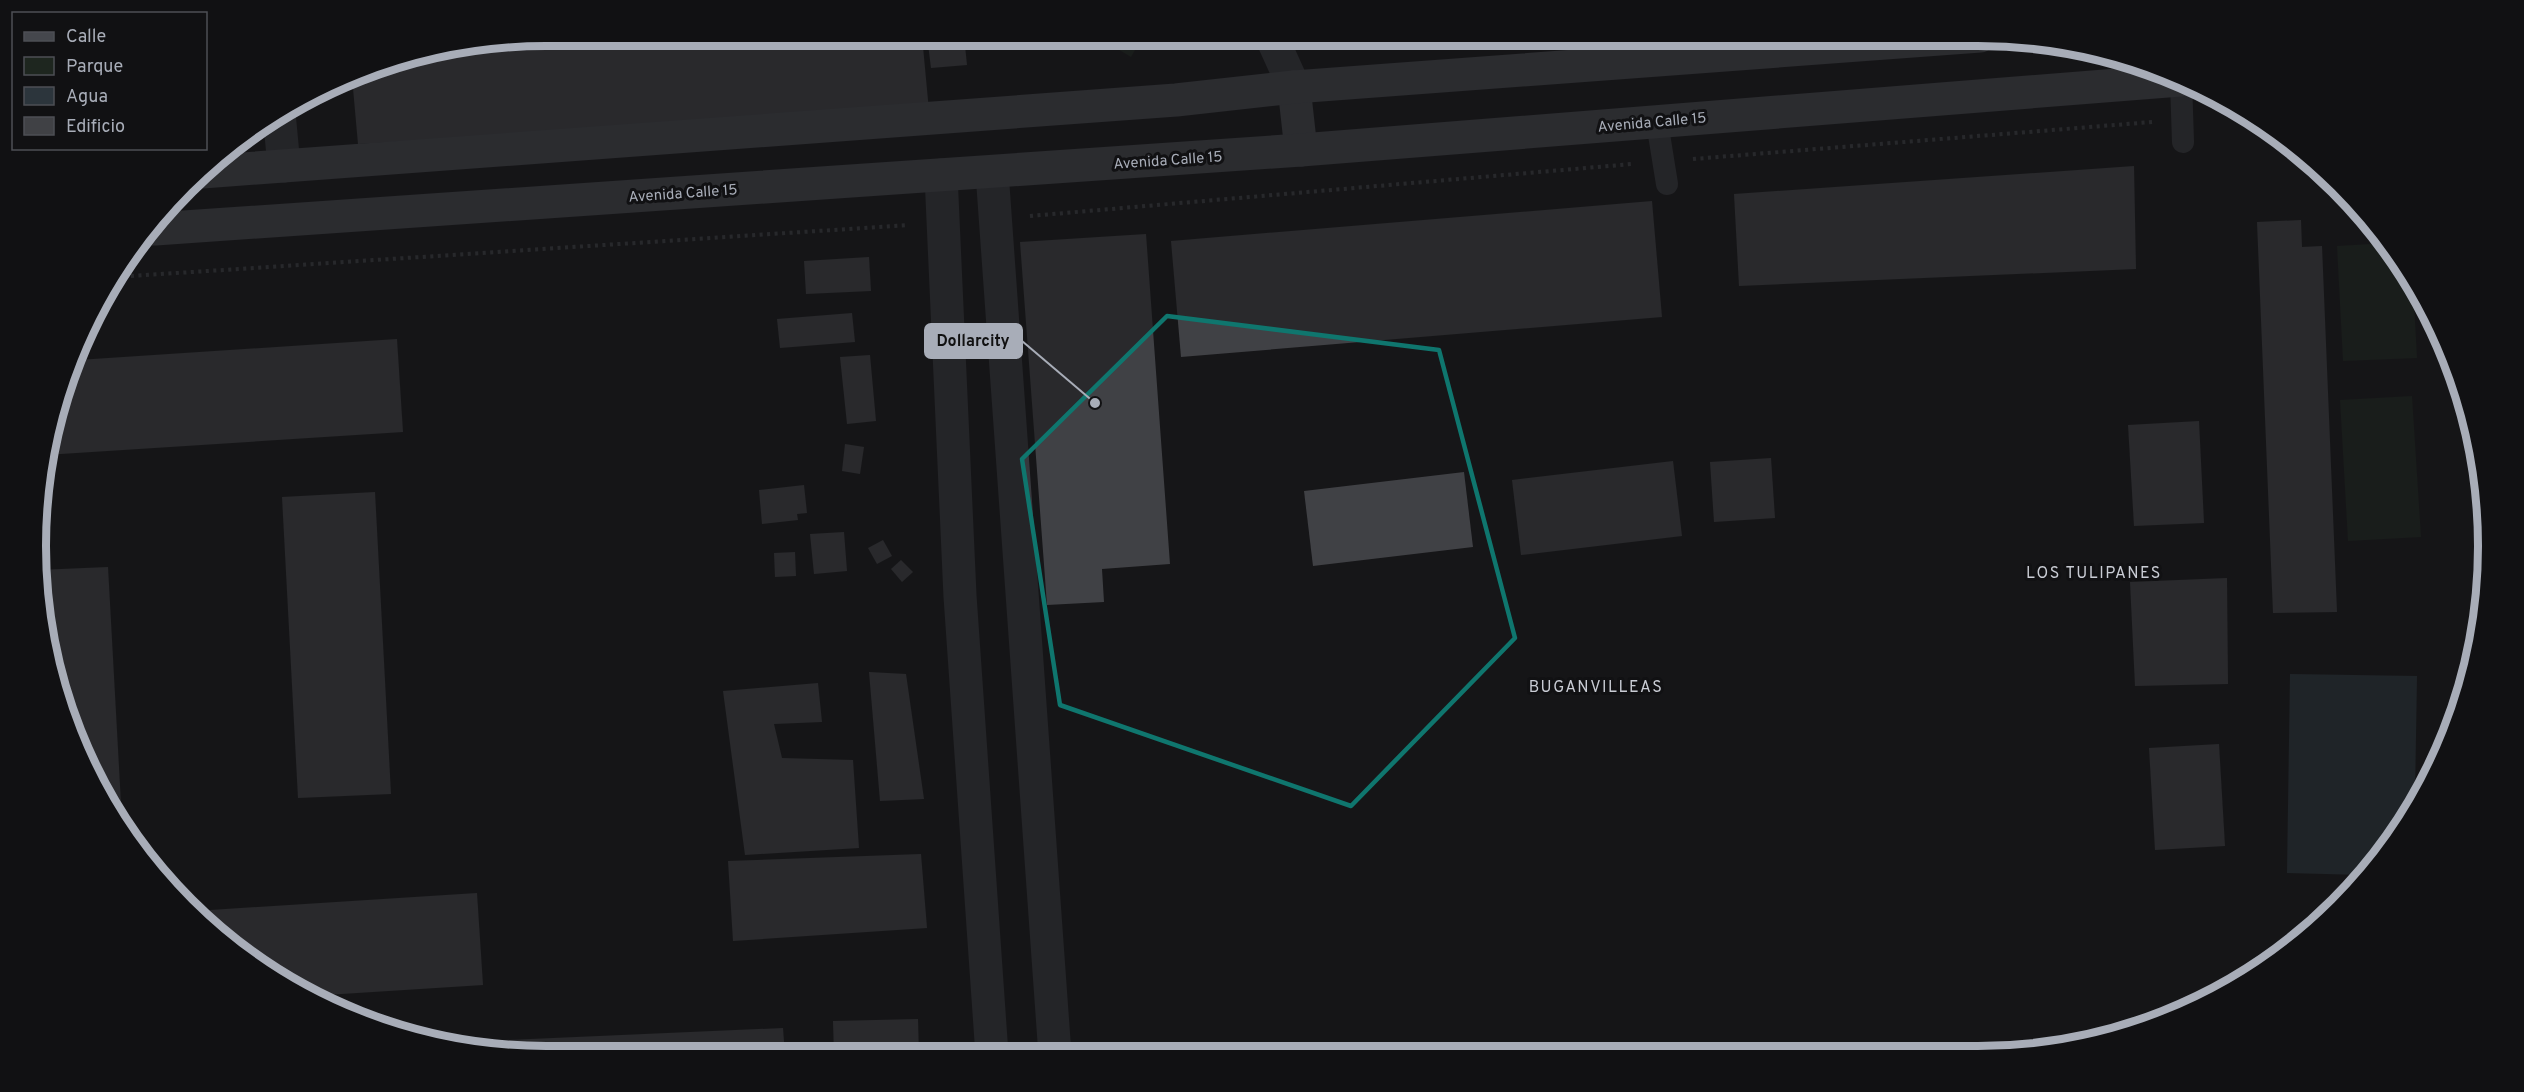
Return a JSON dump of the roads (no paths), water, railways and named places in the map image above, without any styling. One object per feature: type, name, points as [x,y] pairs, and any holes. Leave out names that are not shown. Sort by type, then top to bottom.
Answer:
[{"type":"main road","points":[[216,171],[1176,100],[1294,87],[1845,46]]},
{"type":"main road","name":"Avenida Calle 15","points":[[161,229],[1301,150],[2163,82]]},
{"type":"main road","points":[[1294,87],[1301,150]]},
{"type":"street","points":[[1276,46],[1294,87]]},
{"type":"street","points":[[280,123],[285,166]]},
{"type":"street","points":[[993,172],[1053,1046]]},
{"type":"street","points":[[941,175],[960,596],[991,1046]]},
{"type":"lane","points":[[2181,90],[2183,142]]},
{"type":"lane","points":[[1657,122],[1667,184]]},
{"type":"water","points":[[2290,674],[2417,676],[2415,788],[2393,824],[2354,875],[2287,873]]},
{"type":"place","name":"Dollarcity","points":[[1095,403]]},
{"type":"district","name":"LOS TULIPANES","points":[[2094,572]]},
{"type":"district","name":"BUGANVILLEAS","points":[[1596,686]]}]
